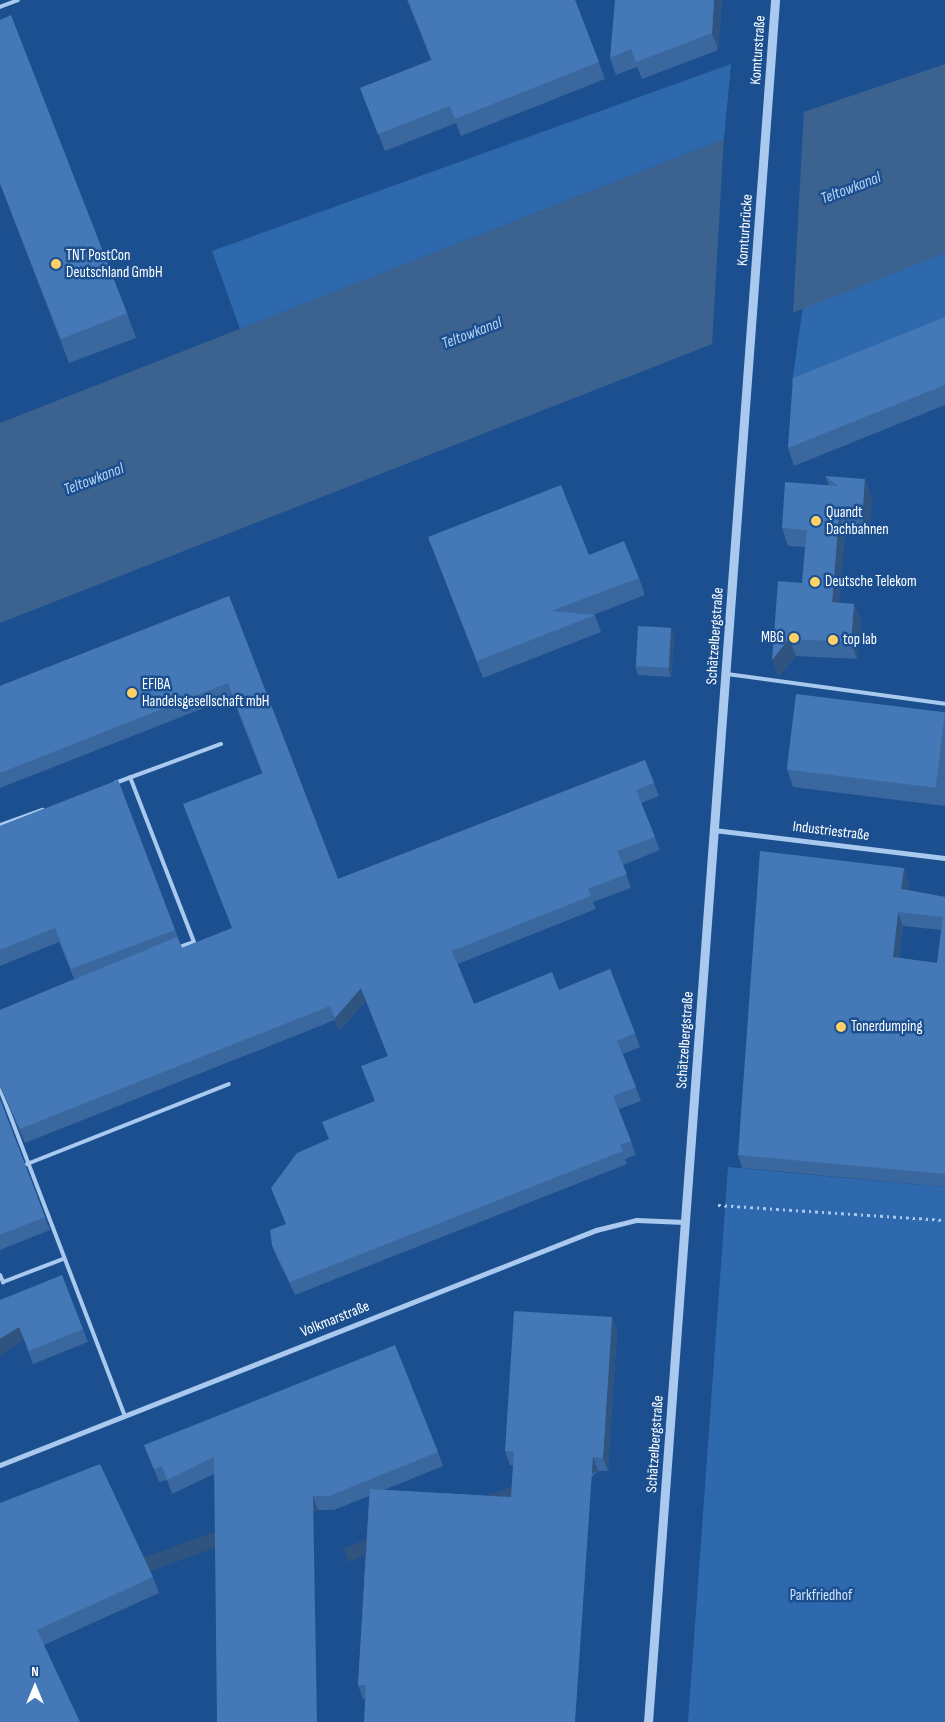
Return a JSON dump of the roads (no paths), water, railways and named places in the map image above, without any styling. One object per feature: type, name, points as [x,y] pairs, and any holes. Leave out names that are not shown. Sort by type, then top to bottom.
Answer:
[{"type":"street","name":"Komturstraße","points":[[768,103],[775,0]]},
{"type":"street","name":"Komturbrücke","points":[[750,360],[768,103]]},
{"type":"street","name":"Schätzelbergstraße","points":[[648,1722],[750,360]]},
{"type":"street","name":"Industriestraße","points":[[714,830],[945,858]]},
{"type":"street","name":"Volkmarstraße","points":[[0,1465],[596,1230],[636,1220],[685,1222]]},
{"type":"lane","points":[[0,7],[18,0]]},
{"type":"lane","points":[[726,674],[945,704]]},
{"type":"lane","points":[[112,784],[221,744]]},
{"type":"lane","points":[[130,777],[194,942],[166,952]]},
{"type":"lane","points":[[0,826],[47,808]]},
{"type":"lane","points":[[28,1164],[229,1084]]},
{"type":"lane","points":[[0,1090],[124,1416]]},
{"type":"lane","points":[[0,1275],[3,1282],[63,1259]]},
{"type":"water","name":"Teltowkanal","points":[[945,64],[945,253],[0,623],[0,423],[724,139]]},
{"type":"place","name":"TNT PostCon Deutschland GmbH","points":[[56,264]]},
{"type":"place","name":"Quandt Dachbahnen","points":[[816,521]]},
{"type":"place","name":"Deutsche Telekom","points":[[815,582]]},
{"type":"place","name":"MBG","points":[[794,638]]},
{"type":"place","name":"top lab","points":[[833,640]]},
{"type":"place","name":"EFIBA Handelsgesellschaft mbH","points":[[132,693]]},
{"type":"place","name":"Tonerdumping","points":[[841,1027]]},
{"type":"park label","name":"Parkfriedhof","points":[[821,1596]]}]
